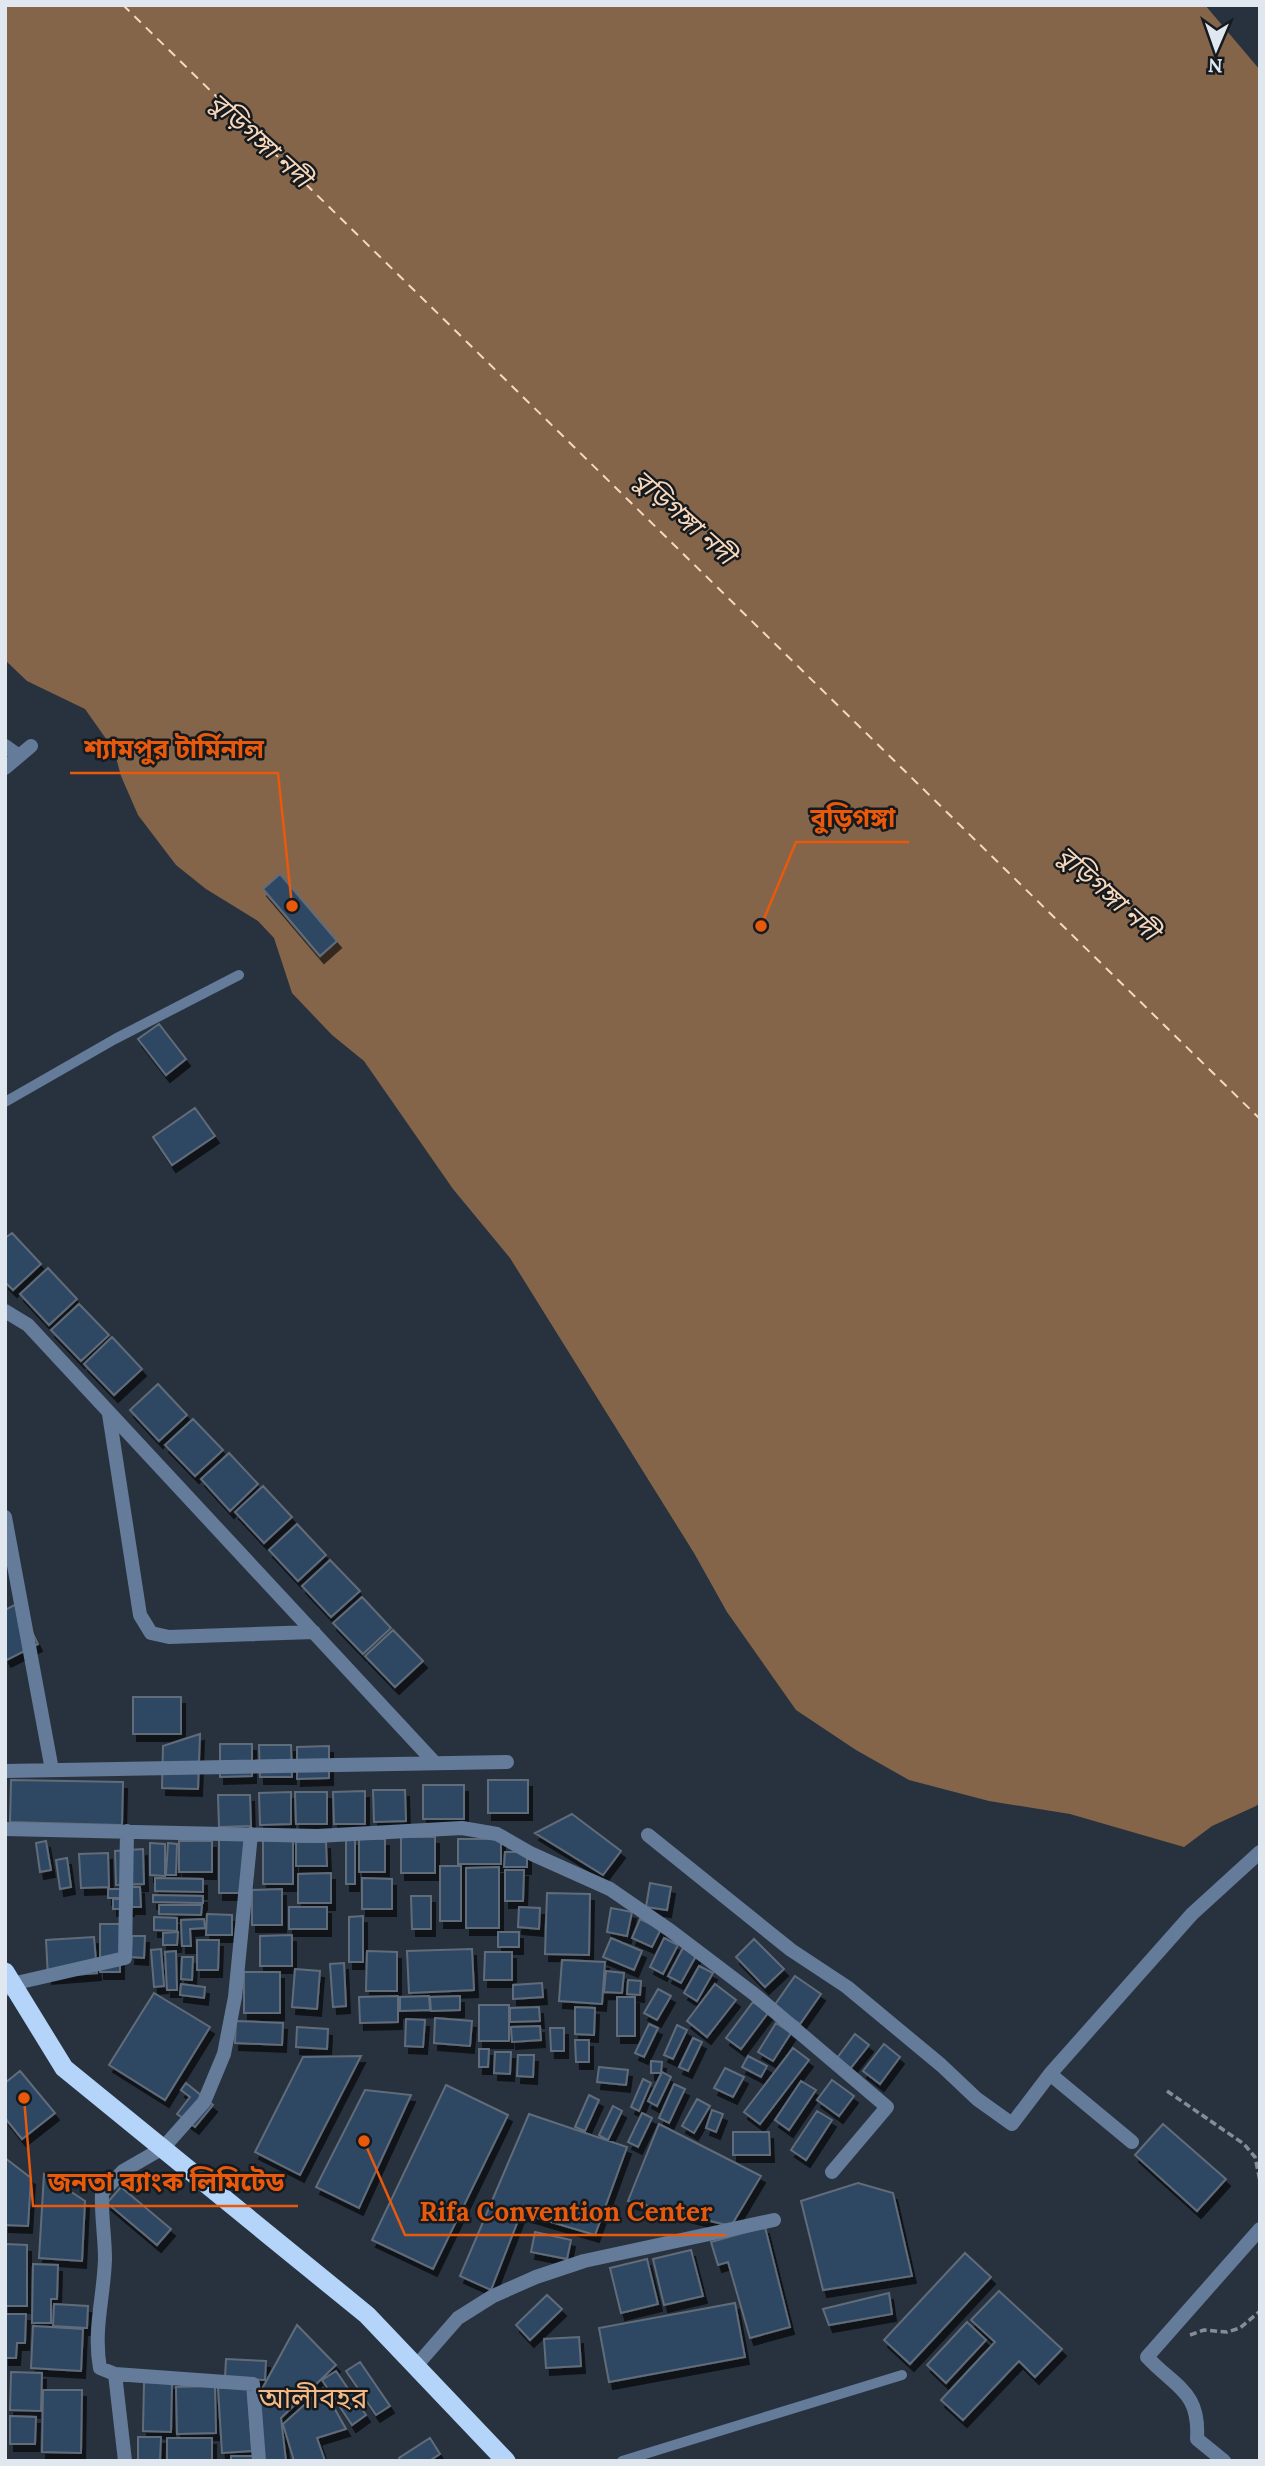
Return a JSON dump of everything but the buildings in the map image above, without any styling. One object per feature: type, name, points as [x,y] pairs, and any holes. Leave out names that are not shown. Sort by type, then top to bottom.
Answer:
[{"type":"highway","points":[[7,1982],[65,2068],[367,2315],[506,2461]]},
{"type":"street","points":[[5,746],[19,756]]},
{"type":"street","points":[[5,768],[31,746]]},
{"type":"street","points":[[5,1311],[28,1325],[435,1763]]},
{"type":"street","points":[[108,1413],[140,1615],[151,1633],[169,1637],[314,1632]]},
{"type":"street","points":[[5,1517],[52,1770]]},
{"type":"street","points":[[5,1771],[508,1762]]},
{"type":"street","points":[[5,1829],[317,1836],[462,1828],[497,1834],[532,1854],[610,1889],[671,1931],[754,1994],[887,2107],[832,2172]]},
{"type":"street","points":[[7,1982],[125,1958],[127,1831]]},
{"type":"street","points":[[251,1834],[235,1997],[223,2054],[204,2102],[163,2148],[123,2171],[102,2193],[101,2218],[105,2261],[96,2346],[100,2368],[115,2374],[253,2384],[258,2461]]},
{"type":"street","points":[[648,1835],[791,1950],[856,1994],[941,2065],[976,2099],[1012,2124],[1049,2074],[1192,1914],[1260,1853]]},
{"type":"street","points":[[1049,2074],[1132,2142]]},
{"type":"street","points":[[416,2366],[458,2318],[493,2296],[536,2277],[584,2261],[774,2220]]},
{"type":"street","points":[[1224,2461],[1196,2439],[1198,2421],[1194,2403],[1147,2357],[1260,2229]]},
{"type":"street","points":[[115,2374],[125,2461]]},
{"type":"lane","points":[[5,1102],[115,1039],[239,975]]},
{"type":"lane","points":[[622,2461],[902,2375]]},
{"type":"path","points":[[1167,2091],[1244,2144],[1255,2157],[1260,2181]]},
{"type":"path","points":[[1186,2337],[1204,2330],[1227,2332],[1240,2328],[1260,2311]]},
{"type":"water","name":"বুড়িগঙ্গা নদী","points":[[5,5],[1205,5],[1260,70],[1260,1803],[1256,1806],[1212,1826],[1184,1847],[1070,1814],[989,1801],[909,1780],[856,1750],[796,1710],[727,1612],[694,1553],[510,1258],[453,1189],[364,1061],[332,1035],[292,993],[274,938],[258,921],[206,889],[176,865],[138,815],[121,776],[114,750],[85,709],[27,681],[5,660]]},
{"type":"ferry route","points":[[123,5],[1260,1119]]},
{"type":"place","name":"শ্যামপুর টার্মিনাল","points":[[292,906]]},
{"type":"place","name":"বুড়িগঙ্গা","points":[[761,926]]},
{"type":"place","name":"জনতা ব্যাংক লিমিটেড","points":[[24,2098]]},
{"type":"place","name":"Rifa Convention Center","points":[[364,2141]]},
{"type":"district","name":"আলীবহর","points":[[313,2398]]}]
